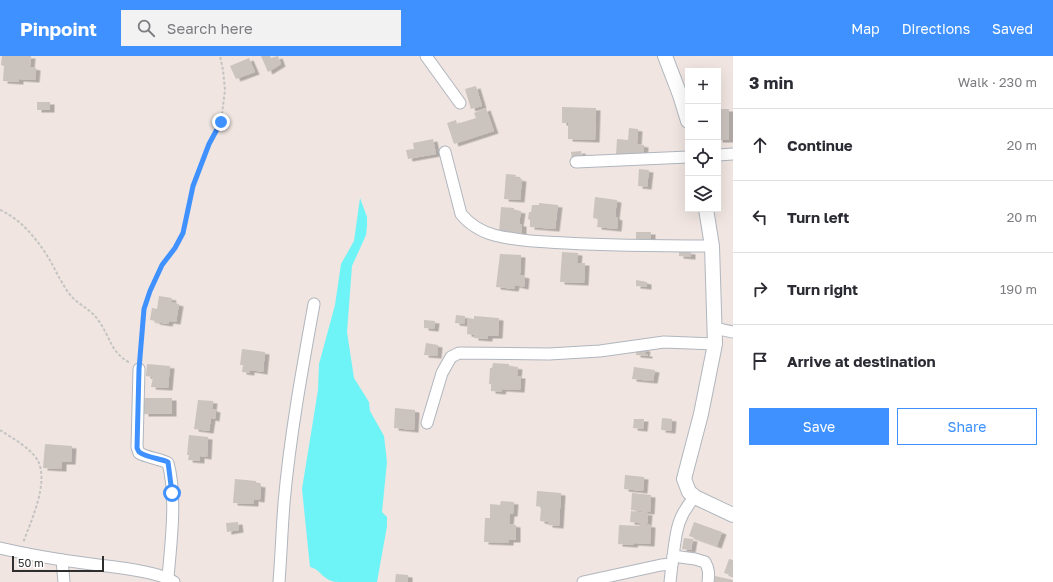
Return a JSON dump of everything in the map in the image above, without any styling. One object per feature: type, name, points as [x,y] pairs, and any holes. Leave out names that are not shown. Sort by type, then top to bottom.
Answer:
[{"type":"street","points":[[426,56],[460,103]]},
{"type":"street","points":[[665,56],[685,111]]},
{"type":"street","points":[[445,152],[461,214],[466,220],[492,235],[530,241],[614,246],[712,246]]},
{"type":"street","points":[[721,155],[733,154]]},
{"type":"street","points":[[576,162],[685,157]]},
{"type":"street","points":[[706,212],[712,246],[715,344],[701,414],[684,479],[689,492],[695,497],[733,515]]},
{"type":"street","points":[[279,582],[284,503],[293,430],[303,361],[314,304]]},
{"type":"street","points":[[714,328],[733,332]]},
{"type":"street","points":[[427,423],[442,373],[451,357],[459,353],[549,354],[600,351],[664,342],[715,344]]},
{"type":"street","points":[[0,548],[20,553],[125,569],[171,580],[172,493],[169,468],[168,462],[145,456],[139,452],[137,448],[139,369]]},
{"type":"street","points":[[670,582],[678,523],[686,507],[695,497]]},
{"type":"street","points":[[584,582],[661,564],[672,560],[695,559],[705,562],[709,574],[708,582]]},
{"type":"street","points":[[62,560],[64,582]]},
{"type":"path","points":[[0,210],[22,225],[39,244],[72,297],[98,319],[113,349],[119,356],[139,369],[144,309],[150,291],[162,265],[175,248],[183,233],[193,186],[209,144],[221,122],[225,90],[220,56]]},
{"type":"path","points":[[0,430],[28,450],[38,460],[42,473],[39,497],[20,553]]},
{"type":"water","points":[[360,198],[367,217],[367,226],[366,235],[352,266],[347,332],[354,378],[369,402],[370,411],[384,436],[387,462],[382,512],[387,517],[387,526],[377,582],[338,582],[328,580],[317,570],[310,567],[302,489],[318,390],[319,364],[335,305],[341,264],[354,241]]},
{"type":"building","points":[[2,56],[31,56],[30,67],[36,68],[35,80],[19,79],[19,82],[3,81],[4,66],[1,65]]},
{"type":"building","points":[[261,56],[270,56],[271,58],[278,56],[281,64],[268,72]]},
{"type":"building","points":[[249,58],[255,72],[236,79],[230,66]]},
{"type":"building","points":[[476,86],[482,106],[471,109],[465,89]]},
{"type":"building","points":[[37,102],[50,102],[50,110],[37,110]]},
{"type":"building","points":[[562,107],[596,108],[595,140],[568,139],[568,123],[562,123]]},
{"type":"building","points":[[486,108],[494,131],[454,144],[447,123],[456,120],[457,124],[476,118],[474,113]]},
{"type":"building","points":[[721,109],[729,109],[729,140],[721,140]]},
{"type":"building","points":[[629,128],[638,129],[637,144],[644,145],[643,156],[616,154],[617,139],[628,140]]},
{"type":"building","points":[[433,139],[436,154],[408,159],[406,150],[414,149],[413,143]]},
{"type":"building","points":[[581,151],[582,159],[572,159],[571,152]]},
{"type":"building","points":[[639,169],[649,170],[647,187],[638,186]]},
{"type":"building","points":[[506,174],[516,175],[515,178],[522,179],[520,200],[504,199]]},
{"type":"building","points":[[595,197],[617,200],[615,217],[618,218],[617,229],[597,227],[598,219],[593,218]]},
{"type":"building","points":[[539,203],[558,205],[555,229],[530,227],[530,220],[528,219],[529,212],[531,212],[532,205],[539,205]]},
{"type":"building","points":[[501,207],[514,208],[514,210],[521,211],[519,224],[522,224],[522,235],[499,233]]},
{"type":"building","points":[[636,232],[651,232],[651,240],[636,241]]},
{"type":"building","points":[[679,251],[691,252],[691,257],[679,256]]},
{"type":"building","points":[[562,252],[578,253],[577,263],[585,263],[584,283],[560,282]]},
{"type":"building","points":[[500,254],[521,255],[520,275],[525,276],[524,287],[515,285],[514,289],[496,287]]},
{"type":"building","points":[[636,280],[647,282],[647,287],[636,286]]},
{"type":"building","points":[[159,296],[172,298],[171,302],[179,304],[176,322],[169,321],[168,324],[150,320],[152,308],[157,309]]},
{"type":"building","points":[[456,315],[465,316],[464,324],[455,323]]},
{"type":"building","points":[[474,316],[499,318],[498,336],[488,336],[488,339],[474,338],[474,335],[467,334],[468,318],[474,319]]},
{"type":"building","points":[[424,320],[435,321],[434,329],[424,328]]},
{"type":"building","points":[[426,343],[438,345],[437,356],[424,355]]},
{"type":"building","points":[[636,348],[646,349],[645,354],[648,354],[648,356],[636,355]]},
{"type":"building","points":[[242,349],[265,352],[263,372],[250,370],[250,373],[242,372],[243,365],[240,365]]},
{"type":"building","points":[[493,363],[509,364],[509,366],[518,367],[517,376],[521,376],[520,390],[502,389],[501,392],[491,391],[491,384],[489,384],[490,368],[492,368]]},
{"type":"building","points":[[147,364],[170,366],[168,388],[151,387],[153,377],[146,376]]},
{"type":"building","points":[[634,367],[655,370],[653,381],[632,379]]},
{"type":"building","points":[[144,398],[172,398],[172,414],[144,414]]},
{"type":"building","points":[[198,400],[213,401],[212,409],[216,410],[215,419],[211,418],[209,431],[194,429]]},
{"type":"building","points":[[395,408],[415,410],[414,430],[394,428]]},
{"type":"building","points":[[662,418],[672,419],[671,431],[661,430]]},
{"type":"building","points":[[634,419],[644,419],[643,429],[633,428]]},
{"type":"building","points":[[189,435],[208,437],[207,457],[200,456],[200,461],[188,460]]},
{"type":"building","points":[[45,444],[72,446],[71,462],[62,462],[62,469],[43,468]]},
{"type":"building","points":[[625,475],[644,477],[643,491],[624,489]]},
{"type":"building","points":[[235,479],[256,481],[256,484],[261,485],[260,500],[254,499],[254,504],[233,503]]},
{"type":"building","points":[[537,491],[561,493],[559,526],[548,525],[548,522],[540,521],[541,507],[536,506]]},
{"type":"building","points":[[632,493],[651,495],[650,512],[631,510]]},
{"type":"building","points":[[501,501],[514,502],[513,514],[510,514],[509,524],[516,525],[516,540],[509,540],[509,543],[484,542],[485,518],[490,518],[490,504],[500,505]]},
{"type":"building","points":[[631,511],[648,513],[647,524],[630,522]]},
{"type":"building","points":[[238,522],[239,530],[227,532],[226,523]]},
{"type":"building","points":[[694,522],[722,532],[717,546],[689,536]]},
{"type":"building","points":[[640,524],[651,525],[650,544],[618,544],[619,525],[640,526]]},
{"type":"building","points":[[684,538],[693,539],[691,550],[682,549]]},
{"type":"building","points":[[729,559],[733,560],[733,576],[724,573]]},
{"type":"building","points":[[396,574],[408,575],[408,582],[395,582]]},
{"type":"building","points":[[715,576],[733,580],[733,582],[714,582]]},
{"type":"route","points":[[172,493],[168,462],[145,456],[139,452],[137,448],[139,369],[144,309],[150,291],[162,265],[175,248],[183,233],[193,186],[209,144],[221,122]]}]
